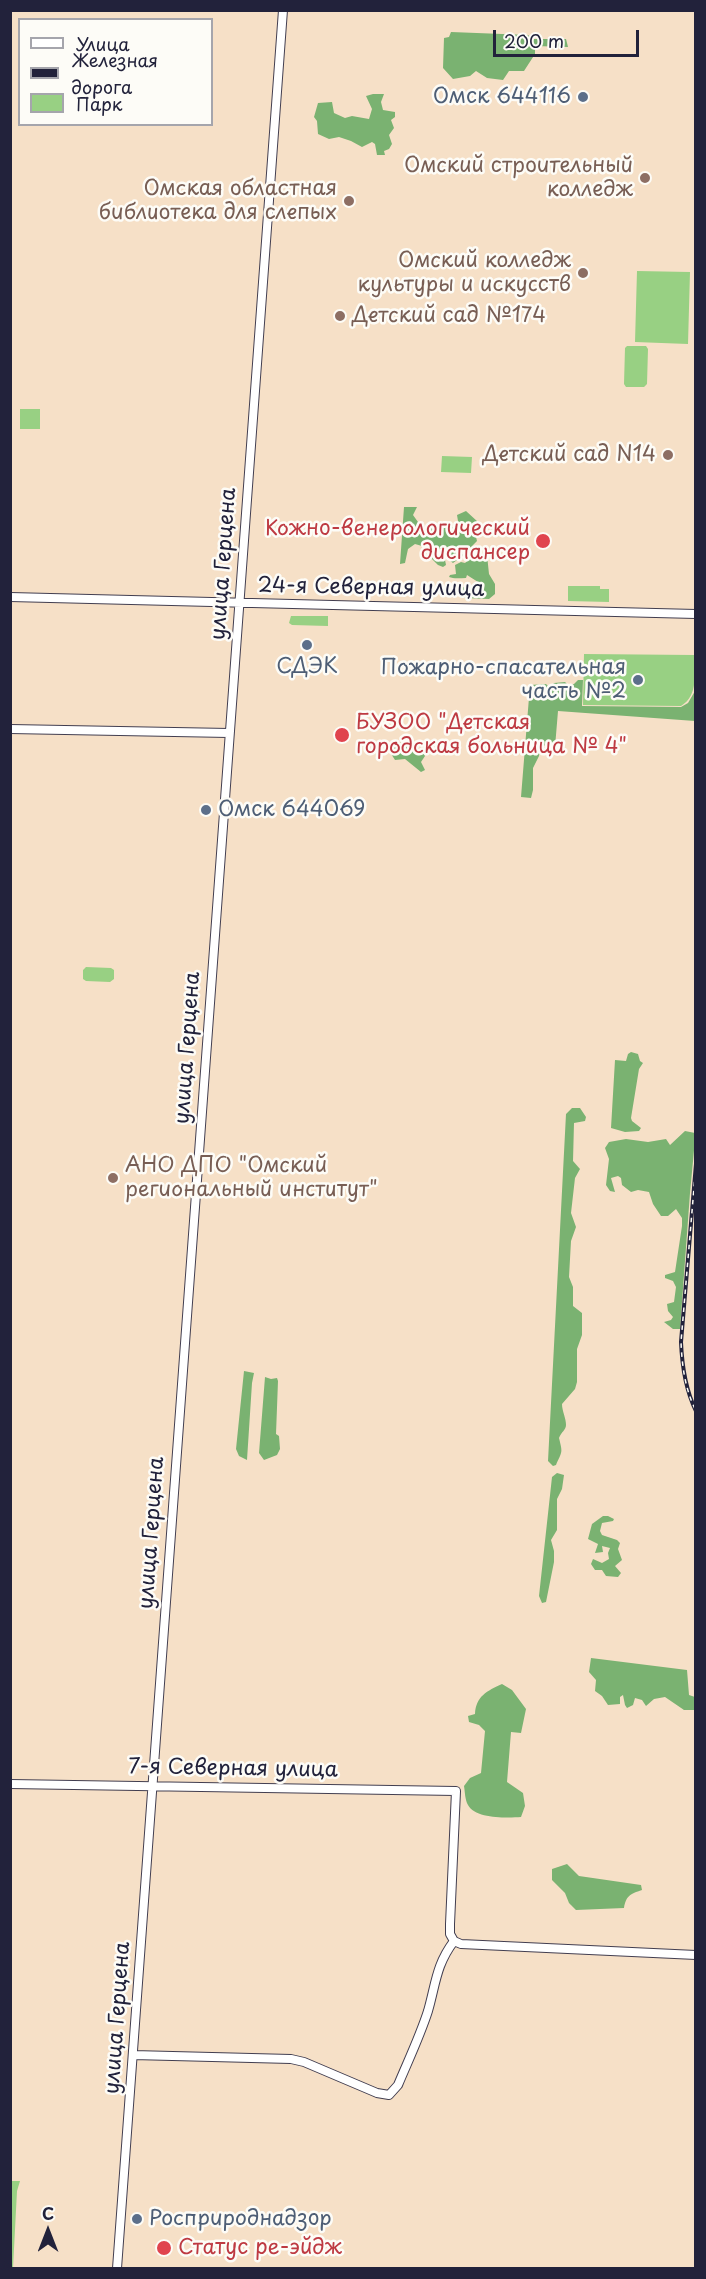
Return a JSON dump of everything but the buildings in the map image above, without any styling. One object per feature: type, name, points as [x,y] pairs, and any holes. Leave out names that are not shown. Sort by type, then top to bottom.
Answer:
[{"type":"main road","name":"улица Герцена","points":[[117,2268],[283,10]]},
{"type":"main road","name":"24-я Северная улица","points":[[10,597],[696,614]]},
{"type":"main road","points":[[10,729],[229,733]]},
{"type":"main road","name":"7-я Северная улица","points":[[10,1784],[456,1791],[450,1924],[450,1934],[454,1941]]},
{"type":"main road","points":[[133,2055],[291,2059],[304,2062],[377,2093],[389,2095],[398,2085],[425,2020],[437,1969],[444,1953],[454,1941],[461,1944],[696,1955]]},
{"type":"green space","points":[[451,32],[528,35],[533,39],[566,39],[568,47],[535,46],[535,54],[524,71],[509,71],[503,80],[487,78],[476,71],[470,76],[453,79],[443,68],[444,38],[449,37]]},
{"type":"green space","points":[[384,94],[381,102],[383,110],[395,112],[395,117],[391,120],[394,128],[389,135],[392,144],[384,151],[385,155],[377,155],[375,144],[372,142],[362,147],[339,137],[329,139],[318,134],[317,121],[314,117],[318,103],[332,102],[334,113],[345,118],[352,116],[369,119],[372,109],[366,96]]},
{"type":"green space","points":[[637,271],[690,272],[688,344],[635,342]]},
{"type":"green space","points":[[627,346],[646,346],[648,349],[647,384],[644,387],[626,387],[624,384],[625,348]]},
{"type":"green space","points":[[20,409],[40,409],[40,429],[20,429]]},
{"type":"green space","points":[[442,456],[472,457],[471,473],[441,472]]},
{"type":"green space","points":[[404,507],[417,507],[413,515],[418,522],[418,528],[459,527],[457,515],[466,511],[478,522],[477,541],[468,550],[457,547],[457,551],[464,555],[453,563],[449,560],[448,548],[445,545],[443,550],[446,565],[443,567],[428,555],[429,548],[415,544],[408,549],[405,563],[400,564]]},
{"type":"green space","points":[[474,555],[487,555],[489,574],[495,584],[495,594],[489,599],[465,598],[461,589],[463,587],[473,591],[478,582],[467,575],[466,578],[449,577],[456,574],[455,565],[465,563]]},
{"type":"green space","points":[[568,586],[600,586],[600,589],[609,589],[609,602],[568,601]]},
{"type":"green space","points":[[291,616],[328,616],[328,626],[292,625],[289,623]]},
{"type":"green space","points":[[584,654],[694,655],[695,677],[691,696],[681,706],[583,705]]},
{"type":"green space","points":[[583,680],[582,706],[681,707],[688,703],[695,691],[695,721],[558,711],[555,747],[545,746],[541,742],[539,756],[533,768],[531,798],[521,797],[530,685],[546,684],[550,688],[554,683],[565,682],[568,685]]},
{"type":"green space","points":[[397,742],[413,746],[423,752],[425,756],[421,762],[425,770],[421,772],[405,759],[395,760],[388,749],[390,744]]},
{"type":"green space","points":[[86,967],[111,968],[114,970],[114,979],[110,982],[86,981],[83,979],[83,970]]},
{"type":"green space","points":[[631,1052],[638,1054],[643,1063],[639,1069],[631,1118],[641,1128],[639,1131],[625,1132],[611,1128],[615,1060],[626,1061]]},
{"type":"green space","points":[[572,1108],[580,1108],[586,1117],[585,1121],[574,1123],[573,1161],[580,1169],[575,1178],[571,1213],[576,1227],[571,1241],[569,1277],[573,1287],[573,1306],[582,1313],[582,1335],[577,1349],[575,1389],[562,1404],[566,1427],[559,1438],[561,1455],[556,1465],[553,1466],[548,1461],[566,1114]]},
{"type":"green space","points":[[685,1131],[695,1133],[695,1140],[680,1329],[673,1329],[664,1322],[673,1317],[668,1311],[667,1304],[674,1302],[676,1287],[673,1281],[665,1278],[665,1275],[675,1272],[682,1218],[676,1209],[668,1216],[661,1216],[649,1192],[638,1190],[631,1192],[622,1185],[621,1178],[618,1176],[611,1178],[615,1192],[610,1191],[606,1185],[609,1159],[605,1148],[609,1142],[626,1139],[648,1142],[666,1139],[670,1145]]},
{"type":"green space","points":[[244,1371],[254,1373],[247,1460],[239,1456],[236,1449]]},
{"type":"green space","points":[[265,1377],[277,1378],[278,1381],[276,1434],[279,1436],[280,1449],[277,1455],[264,1460],[259,1453]]},
{"type":"green space","points":[[557,1473],[564,1475],[562,1489],[557,1499],[557,1530],[551,1540],[554,1562],[546,1602],[542,1603],[539,1596],[552,1477]]},
{"type":"green space","points":[[603,1516],[614,1519],[602,1523],[600,1531],[602,1535],[620,1543],[618,1549],[622,1560],[615,1566],[621,1573],[618,1577],[606,1576],[602,1570],[595,1570],[591,1564],[593,1559],[602,1563],[609,1559],[610,1548],[602,1546],[603,1552],[595,1553],[598,1544],[588,1539],[592,1524]]},
{"type":"green space","points":[[591,1658],[687,1670],[689,1695],[695,1697],[695,1710],[684,1710],[665,1697],[654,1699],[646,1706],[642,1700],[635,1698],[633,1705],[627,1708],[623,1695],[620,1697],[620,1704],[608,1705],[595,1691],[596,1680],[589,1672]]},
{"type":"green space","points":[[502,1684],[512,1690],[526,1709],[521,1733],[511,1732],[507,1782],[523,1793],[525,1806],[521,1817],[492,1817],[477,1813],[468,1805],[465,1796],[464,1786],[470,1778],[481,1773],[485,1731],[479,1725],[469,1722],[468,1716],[475,1714],[483,1695]]},
{"type":"green space","points":[[567,1864],[579,1876],[641,1885],[642,1890],[629,1896],[624,1908],[576,1910],[569,1903],[565,1893],[552,1880],[552,1869]]},
{"type":"green space","points":[[11,2181],[20,2181],[17,2191],[13,2268],[10,2268]]},
{"type":"railway","points":[[696,1164],[681,1342],[685,1377],[696,1411]]},
{"type":"place","name":"Омск 644116","points":[[583,97]]},
{"type":"place","name":"Омский строительный колледж","points":[[645,178]]},
{"type":"place","name":"Омская областная библиотека для слепых","points":[[349,201]]},
{"type":"place","name":"Омский колледж культуры и искусств","points":[[583,273]]},
{"type":"place","name":"Детский сад №174","points":[[340,316]]},
{"type":"place","name":"Детский сад N14","points":[[668,455]]},
{"type":"place","name":"Кожно-венерологический диспансер","points":[[543,541]]},
{"type":"place","name":"СДЭК","points":[[307,645]]},
{"type":"place","name":"Пожарно-спасательная часть №2","points":[[638,680]]},
{"type":"place","name":"БУЗОО \"Детская городская больница № 4\"","points":[[342,735]]},
{"type":"place","name":"Омск 644069","points":[[206,810]]},
{"type":"place","name":"АНО ДПО \"Омский региональный институт\"","points":[[113,1178]]},
{"type":"place","name":"Росприроднадзор","points":[[137,2219]]},
{"type":"place","name":"Статус ре-эйдж","points":[[164,2248]]}]
